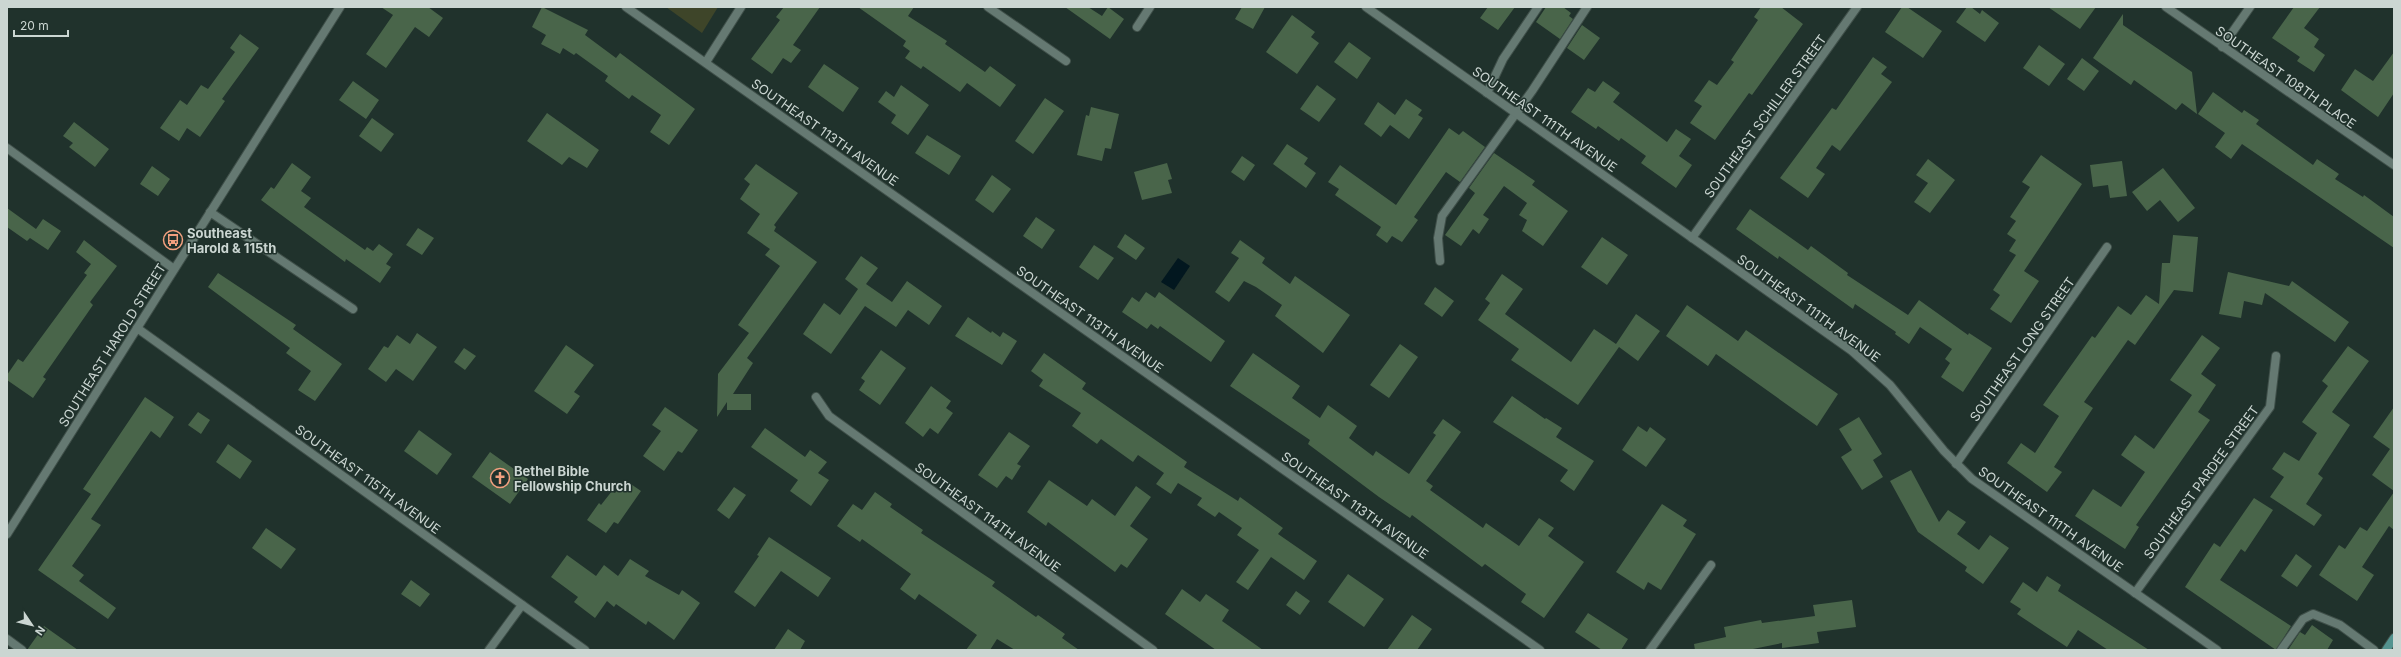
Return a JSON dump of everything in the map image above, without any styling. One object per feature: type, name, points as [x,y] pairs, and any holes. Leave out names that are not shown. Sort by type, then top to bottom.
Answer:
[{"type":"main road","points":[[2386,650],[2394,638]]},
{"type":"street","name":"SOUTHEAST HAROLD STREET","points":[[7,534],[340,7]]},
{"type":"street","name":"SOUTHEAST 113TH AVENUE","points":[[626,7],[1540,650]]},
{"type":"street","points":[[706,62],[741,7]]},
{"type":"street","points":[[988,7],[1066,61]]},
{"type":"street","points":[[1137,27],[1150,7]]},
{"type":"street","name":"SOUTHEAST 111TH AVENUE","points":[[1366,7],[1852,351],[1878,373],[1956,464],[1983,486],[2216,650]]},
{"type":"street","points":[[1487,93],[1503,59],[1538,7]]},
{"type":"street","points":[[1440,261],[1438,238],[1442,216],[1516,113],[1587,7]]},
{"type":"street","name":"SOUTHEAST SCHILLER STREET","points":[[1692,238],[1858,7]]},
{"type":"street","name":"SOUTHEAST 108TH PLACE","points":[[2166,7],[2394,165]]},
{"type":"street","points":[[2222,47],[2250,7]]},
{"type":"street","points":[[7,148],[174,269]]},
{"type":"street","points":[[210,212],[353,309]]},
{"type":"street","name":"SOUTHEAST LONG STREET","points":[[1956,464],[2107,247]]},
{"type":"street","name":"SOUTHEAST 115TH AVENUE","points":[[137,328],[584,650]]},
{"type":"street","name":"SOUTHEAST PARDEE STREET","points":[[2135,593],[2270,407],[2276,356]]},
{"type":"street","name":"SOUTHEAST 114TH AVENUE","points":[[816,397],[828,416],[1154,650]]},
{"type":"street","points":[[1650,650],[1711,565]]},
{"type":"street","points":[[488,650],[522,605]]},
{"type":"street","points":[[2281,650],[2302,619],[2313,614],[2340,625],[2374,650]]},
{"type":"street","points":[[7,639],[22,650]]},
{"type":"green space","points":[[666,7],[718,7],[702,33]]},
{"type":"water","points":[[1178,258],[1190,266],[1174,290],[1161,282]]},
{"type":"building","points":[[381,7],[428,7],[443,18],[429,37],[415,27],[386,68],[366,54],[393,15]]},
{"type":"building","points":[[542,7],[588,30],[585,35],[616,58],[620,53],[695,109],[669,145],[650,132],[661,115],[632,95],[629,99],[605,81],[608,76],[576,53],[574,55],[563,48],[560,54],[541,44],[546,35],[532,27]]},
{"type":"building","points":[[784,7],[820,7],[793,45],[801,50],[791,63],[783,58],[772,74],[751,59],[780,20],[776,17]]},
{"type":"building","points":[[858,7],[914,7],[908,16],[947,41],[945,44],[985,72],[990,66],[1016,85],[1000,107],[967,83],[960,92],[923,66],[921,69],[905,58],[910,51],[903,46],[906,41]]},
{"type":"building","points":[[1065,7],[1088,7],[1102,16],[1108,7],[1124,19],[1110,39]]},
{"type":"building","points":[[1242,7],[1265,7],[1253,29],[1235,19]]},
{"type":"building","points":[[1488,7],[1515,7],[1498,30],[1480,18]]},
{"type":"building","points":[[1546,7],[1563,7],[1571,13],[1569,16],[1573,19],[1560,39],[1536,22]]},
{"type":"building","points":[[1761,7],[1781,7],[1803,24],[1752,95],[1749,93],[1715,140],[1690,123],[1702,106],[1694,101],[1709,80],[1717,85],[1734,62],[1731,60],[1758,20],[1754,17]]},
{"type":"building","points":[[1902,7],[1907,7],[1942,31],[1923,58],[1885,32]]},
{"type":"building","points":[[1967,7],[1971,7],[1980,14],[1982,10],[1999,23],[1985,42],[1956,22]]},
{"type":"building","points":[[2048,7],[2096,7],[2080,29]]},
{"type":"building","points":[[2294,7],[2320,7],[2304,28],[2319,39],[2314,47],[2325,55],[2314,72],[2297,61],[2300,57],[2272,38]]},
{"type":"building","points":[[2123,14],[2123,25],[2192,72],[2197,114],[2182,103],[2176,110],[2134,80],[2131,85],[2093,58]]},
{"type":"building","points":[[1292,15],[1315,32],[1311,37],[1319,43],[1297,74],[1266,52]]},
{"type":"building","points":[[1582,25],[1600,38],[1584,60],[1567,48]]},
{"type":"building","points":[[240,34],[259,48],[222,99],[225,101],[200,137],[187,128],[179,141],[160,128],[180,100],[187,105],[201,85],[208,89],[235,52],[230,48]]},
{"type":"building","points":[[1349,42],[1371,58],[1357,79],[1334,62]]},
{"type":"building","points":[[2039,45],[2065,64],[2049,86],[2023,68]]},
{"type":"building","points":[[2394,52],[2394,93],[2378,117],[2341,90],[2355,69],[2373,81]]},
{"type":"building","points":[[1873,57],[1887,67],[1881,74],[1892,82],[1840,151],[1832,145],[1816,168],[1825,174],[1808,198],[1780,178],[1832,108],[1836,110]]},
{"type":"building","points":[[2082,58],[2099,71],[2084,91],[2067,79]]},
{"type":"building","points":[[824,64],[859,88],[843,112],[808,87]]},
{"type":"building","points":[[353,81],[379,100],[366,119],[339,100]]},
{"type":"building","points":[[1603,81],[1620,93],[1613,102],[1667,142],[1676,129],[1691,139],[1679,156],[1692,165],[1676,188],[1641,163],[1646,156],[1621,138],[1619,141],[1598,126],[1596,129],[1571,112],[1588,88],[1595,92]]},
{"type":"building","points":[[901,85],[929,105],[908,135],[891,123],[896,115],[878,102],[886,91],[894,97]]},
{"type":"building","points":[[1317,85],[1336,99],[1319,122],[1300,109]]},
{"type":"building","points":[[2213,92],[2242,113],[2244,110],[2259,120],[2256,124],[2313,165],[2317,159],[2339,174],[2335,179],[2363,197],[2364,195],[2394,217],[2394,248],[2242,144],[2231,159],[2215,147],[2225,133],[2198,114]]},
{"type":"building","points":[[1045,98],[1064,111],[1033,154],[1015,141]]},
{"type":"building","points":[[1406,99],[1422,110],[1418,115],[1423,118],[1409,139],[1390,125],[1381,137],[1364,124],[1378,102],[1395,115]]},
{"type":"building","points":[[1091,107],[1119,114],[1111,149],[1105,148],[1102,161],[1077,155],[1086,115],[1089,116]]},
{"type":"building","points":[[547,113],[599,150],[587,168],[569,157],[562,165],[527,141]]},
{"type":"building","points":[[372,118],[394,134],[381,152],[359,136]]},
{"type":"building","points":[[74,122],[109,149],[95,167],[69,147],[73,143],[63,136]]},
{"type":"building","points":[[1449,128],[1459,135],[1463,131],[1485,147],[1460,182],[1446,172],[1414,217],[1418,220],[1402,242],[1392,236],[1387,243],[1376,235],[1381,227],[1335,195],[1339,189],[1328,182],[1340,165],[1396,205]]},
{"type":"building","points":[[927,135],[961,156],[949,175],[915,153]]},
{"type":"building","points":[[1287,144],[1308,158],[1304,164],[1316,173],[1306,188],[1273,164]]},
{"type":"building","points":[[1494,153],[1535,181],[1532,185],[1568,211],[1543,246],[1522,231],[1527,220],[1519,215],[1527,203],[1504,186],[1483,215],[1489,219],[1479,234],[1473,229],[1461,246],[1445,235],[1475,193],[1469,188]]},
{"type":"building","points":[[2041,155],[2082,184],[2024,271],[2039,281],[2011,323],[1990,309],[2000,295],[1993,290],[2016,255],[2009,251],[2016,240],[2007,234],[2016,221],[2010,217],[2030,187],[2022,182]]},
{"type":"building","points":[[1242,156],[1255,165],[1244,181],[1231,172]]},
{"type":"building","points":[[1928,159],[1955,180],[1930,213],[1914,202],[1928,183],[1916,175]]},
{"type":"building","points":[[2122,161],[2127,196],[2110,198],[2108,185],[2093,187],[2090,165]]},
{"type":"building","points":[[292,163],[311,177],[301,191],[311,198],[304,207],[365,250],[367,247],[373,251],[379,244],[393,254],[386,264],[391,267],[380,283],[346,259],[345,262],[261,200],[271,187],[274,189]]},
{"type":"building","points":[[1167,163],[1172,179],[1168,180],[1172,193],[1142,200],[1134,172]]},
{"type":"building","points":[[756,164],[798,193],[774,225],[776,227],[774,231],[817,262],[747,358],[753,363],[733,394],[751,394],[751,410],[727,410],[727,402],[717,417],[718,374],[749,333],[738,325],[780,266],[765,255],[770,249],[747,233],[760,214],[740,199],[750,184],[744,179]]},
{"type":"building","points":[[152,166],[170,179],[158,196],[140,184]]},
{"type":"building","points":[[2163,168],[2195,208],[2178,222],[2160,200],[2147,211],[2132,192]]},
{"type":"building","points":[[992,175],[1011,189],[993,213],[975,200]]},
{"type":"building","points":[[7,208],[36,229],[43,219],[61,231],[48,250],[30,238],[27,241],[7,227]]},
{"type":"building","points":[[1750,209],[1808,250],[1811,246],[1848,273],[1847,275],[1908,315],[1919,300],[1968,335],[1969,333],[1992,348],[1963,392],[1941,377],[1950,363],[1945,359],[1952,349],[1920,327],[1909,344],[1895,334],[1896,332],[1855,304],[1853,309],[1779,256],[1778,259],[1736,229]]},
{"type":"building","points":[[1036,217],[1055,230],[1042,249],[1023,236]]},
{"type":"building","points":[[418,228],[434,238],[422,255],[406,245]]},
{"type":"building","points":[[1125,234],[1145,248],[1136,260],[1117,247]]},
{"type":"building","points":[[2173,235],[2198,237],[2193,292],[2174,290],[2135,345],[2128,340],[2084,402],[2093,408],[2054,467],[2062,472],[2047,492],[2007,463],[2021,443],[2035,453],[2059,416],[2043,405],[2092,336],[2095,338],[2118,306],[2131,315],[2146,295],[2159,304],[2162,263],[2170,263]]},
{"type":"building","points":[[1602,237],[1628,255],[1607,285],[1581,267]]},
{"type":"building","points":[[84,240],[117,266],[90,302],[93,305],[43,377],[46,379],[33,398],[7,380],[7,375],[18,359],[23,362],[87,275],[84,273],[91,264],[76,252]]},
{"type":"building","points":[[1240,240],[1265,258],[1262,263],[1290,284],[1295,276],[1350,315],[1323,353],[1275,316],[1282,305],[1256,287],[1244,281],[1229,302],[1215,292],[1239,258],[1231,253]]},
{"type":"building","points":[[1094,245],[1114,258],[1098,280],[1079,267]]},
{"type":"building","points":[[861,256],[878,268],[866,284],[892,302],[907,281],[942,306],[929,325],[908,310],[896,327],[865,306],[831,354],[803,334],[824,303],[840,315],[858,289],[845,279]]},
{"type":"building","points":[[2228,272],[2289,286],[2292,281],[2349,322],[2335,342],[2265,293],[2262,305],[2244,301],[2241,318],[2219,314]]},
{"type":"building","points":[[218,273],[296,325],[293,329],[342,364],[315,401],[298,390],[311,371],[286,353],[290,348],[208,287]]},
{"type":"building","points":[[1502,274],[1523,289],[1505,314],[1571,362],[1594,329],[1616,344],[1636,314],[1660,331],[1638,361],[1619,347],[1578,405],[1511,360],[1519,349],[1478,320],[1490,303],[1485,299]]},
{"type":"building","points":[[1435,287],[1454,301],[1442,317],[1424,304]]},
{"type":"building","points":[[1146,292],[1155,298],[1159,292],[1225,341],[1211,362],[1160,326],[1158,329],[1151,324],[1147,329],[1122,312],[1132,297],[1139,302]]},
{"type":"building","points":[[1687,305],[1738,341],[1746,330],[1838,394],[1817,426],[1716,354],[1708,366],[1666,336]]},
{"type":"building","points":[[968,317],[991,333],[992,331],[1000,337],[1003,332],[1017,341],[1002,365],[955,336]]},
{"type":"building","points":[[417,333],[437,347],[413,381],[396,369],[386,382],[368,369],[384,346],[388,348],[397,335],[410,344]]},
{"type":"building","points":[[2202,335],[2220,348],[2201,374],[2216,385],[2198,412],[2210,420],[2136,525],[2139,527],[2125,549],[2075,516],[2093,489],[2121,507],[2145,472],[2121,455],[2135,435],[2154,449],[2192,395],[2170,380]]},
{"type":"building","points":[[1400,344],[1418,357],[1389,398],[1370,385]]},
{"type":"building","points":[[566,345],[594,365],[574,392],[580,396],[567,414],[534,391]]},
{"type":"building","points":[[2348,346],[2369,361],[2332,412],[2350,425],[2318,474],[2323,478],[2306,504],[2322,515],[2314,526],[2270,497],[2284,477],[2272,469],[2284,452],[2299,461],[2317,433],[2302,422],[2328,386],[2322,381]]},
{"type":"building","points":[[464,348],[476,356],[465,370],[454,362]]},
{"type":"building","points":[[881,350],[906,368],[880,405],[859,390],[865,381],[861,378]]},
{"type":"building","points":[[1044,353],[1086,383],[1082,389],[1187,462],[1184,467],[1238,501],[1240,497],[1283,528],[1278,534],[1317,561],[1304,580],[1271,557],[1248,590],[1236,582],[1259,550],[1237,535],[1242,528],[1219,512],[1215,517],[1197,505],[1202,498],[1178,483],[1171,494],[1156,484],[1164,473],[1138,455],[1133,462],[1101,439],[1097,444],[1072,426],[1081,413],[1039,386],[1043,380],[1031,371]]},
{"type":"building","points":[[1253,353],[1300,386],[1292,398],[1320,418],[1328,405],[1357,426],[1349,438],[1373,456],[1376,451],[1409,474],[1436,435],[1433,433],[1443,419],[1461,432],[1426,481],[1433,486],[1430,490],[1483,528],[1486,523],[1519,546],[1539,518],[1554,528],[1548,536],[1584,562],[1544,618],[1521,602],[1526,594],[1485,564],[1482,567],[1412,515],[1410,518],[1379,497],[1308,444],[1310,440],[1230,386]]},
{"type":"building","points":[[931,386],[951,401],[946,408],[953,413],[938,434],[930,428],[923,437],[905,423]]},
{"type":"building","points":[[1512,396],[1545,419],[1546,418],[1562,428],[1556,437],[1594,461],[1574,491],[1560,481],[1568,470],[1493,422]]},
{"type":"building","points":[[145,397],[174,417],[160,438],[151,431],[91,519],[101,525],[72,566],[84,575],[79,581],[116,608],[108,619],[38,570],[91,494],[83,489]]},
{"type":"building","points":[[665,407],[698,430],[682,453],[678,451],[664,471],[643,456],[661,431],[652,425]]},
{"type":"building","points":[[2394,407],[2394,491],[2372,475],[2390,449],[2373,437]]},
{"type":"building","points":[[198,412],[210,420],[201,434],[188,425]]},
{"type":"building","points":[[1859,417],[1882,454],[1873,460],[1883,477],[1862,490],[1841,457],[1852,450],[1839,429]]},
{"type":"building","points":[[1638,426],[1647,432],[1650,427],[1666,439],[1646,467],[1622,450]]},
{"type":"building","points":[[765,428],[805,457],[810,450],[827,462],[818,473],[829,480],[811,506],[790,491],[798,480],[751,447]]},
{"type":"building","points":[[419,430],[452,454],[437,475],[404,451]]},
{"type":"building","points":[[1009,432],[1030,446],[1017,464],[1021,466],[1012,480],[1006,476],[997,488],[978,475]]},
{"type":"building","points":[[228,444],[252,461],[240,479],[216,462]]},
{"type":"building","name":"Bethel Bible Fellowship Church","points":[[490,452],[528,479],[510,504],[472,477]]},
{"type":"building","points":[[1911,470],[1939,522],[1948,510],[1966,522],[1957,534],[1979,550],[1990,535],[2009,548],[1983,584],[1965,571],[1967,567],[1918,532],[1890,481]]},
{"type":"building","points":[[625,480],[641,491],[618,524],[614,522],[606,533],[587,520],[599,503],[601,505],[612,491],[615,493]]},
{"type":"building","points":[[1049,480],[1087,506],[1092,499],[1115,516],[1136,486],[1151,497],[1130,526],[1148,539],[1127,568],[1121,564],[1115,572],[1048,522],[1046,526],[1027,512]]},
{"type":"building","points":[[734,487],[746,495],[729,519],[717,510]]},
{"type":"building","points":[[875,492],[892,504],[890,507],[923,530],[921,533],[995,582],[992,586],[1036,617],[1038,615],[1065,634],[1062,638],[1079,650],[1015,650],[997,639],[990,650],[966,650],[977,635],[919,594],[915,600],[900,589],[911,574],[862,539],[860,542],[837,526],[853,504],[862,510]]},
{"type":"building","points":[[2394,492],[2394,530],[2389,526],[2362,567],[2374,575],[2357,601],[2319,575],[2339,545],[2345,549],[2360,527],[2367,531]]},
{"type":"building","points":[[2254,498],[2273,510],[2245,552],[2241,549],[2220,580],[2291,626],[2276,650],[2185,587],[2214,543],[2220,547]]},
{"type":"building","points":[[1662,504],[1687,520],[1683,526],[1696,534],[1661,590],[1648,582],[1644,590],[1616,572]]},
{"type":"building","points":[[266,528],[296,549],[281,569],[252,548]]},
{"type":"building","points":[[769,537],[831,578],[818,597],[781,571],[755,607],[734,592],[759,556],[757,555]]},
{"type":"building","points":[[2296,554],[2312,566],[2297,587],[2281,576]]},
{"type":"building","points":[[567,555],[596,576],[604,565],[618,576],[630,559],[649,571],[645,576],[679,595],[682,590],[700,603],[674,640],[648,621],[646,625],[616,604],[614,607],[607,601],[595,618],[574,602],[578,597],[551,577]]},
{"type":"building","points":[[1348,574],[1384,599],[1364,627],[1328,602]]},
{"type":"building","points":[[2047,576],[2061,585],[2058,591],[2149,650],[2108,650],[2078,630],[2067,647],[2017,614],[2021,609],[2010,602],[2023,582],[2037,592]]},
{"type":"building","points":[[411,580],[430,594],[420,607],[401,594]]},
{"type":"building","points":[[1182,589],[1200,602],[1206,594],[1229,610],[1222,621],[1263,650],[1216,650],[1165,614]]},
{"type":"building","points":[[1296,591],[1310,601],[1300,615],[1286,605]]},
{"type":"building","points":[[1852,600],[1856,627],[1817,632],[1819,643],[1782,648],[1782,643],[1748,650],[1695,650],[1694,644],[1726,637],[1724,627],[1761,620],[1762,623],[1815,616],[1813,605]]},
{"type":"building","points":[[1588,613],[1628,639],[1621,650],[1602,650],[1575,632]]},
{"type":"building","points":[[1412,615],[1432,629],[1417,650],[1387,650]]},
{"type":"building","points":[[2312,625],[2333,640],[2327,650],[2288,650],[2300,632],[2305,635]]},
{"type":"building","points":[[44,626],[78,650],[27,650]]},
{"type":"building","points":[[788,629],[805,641],[800,650],[774,650]]},
{"type":"place","name":"Southeast Harold & 115th","points":[[173,240]]},
{"type":"place","name":"Bethel Bible Fellowship Church","points":[[500,478]]}]
